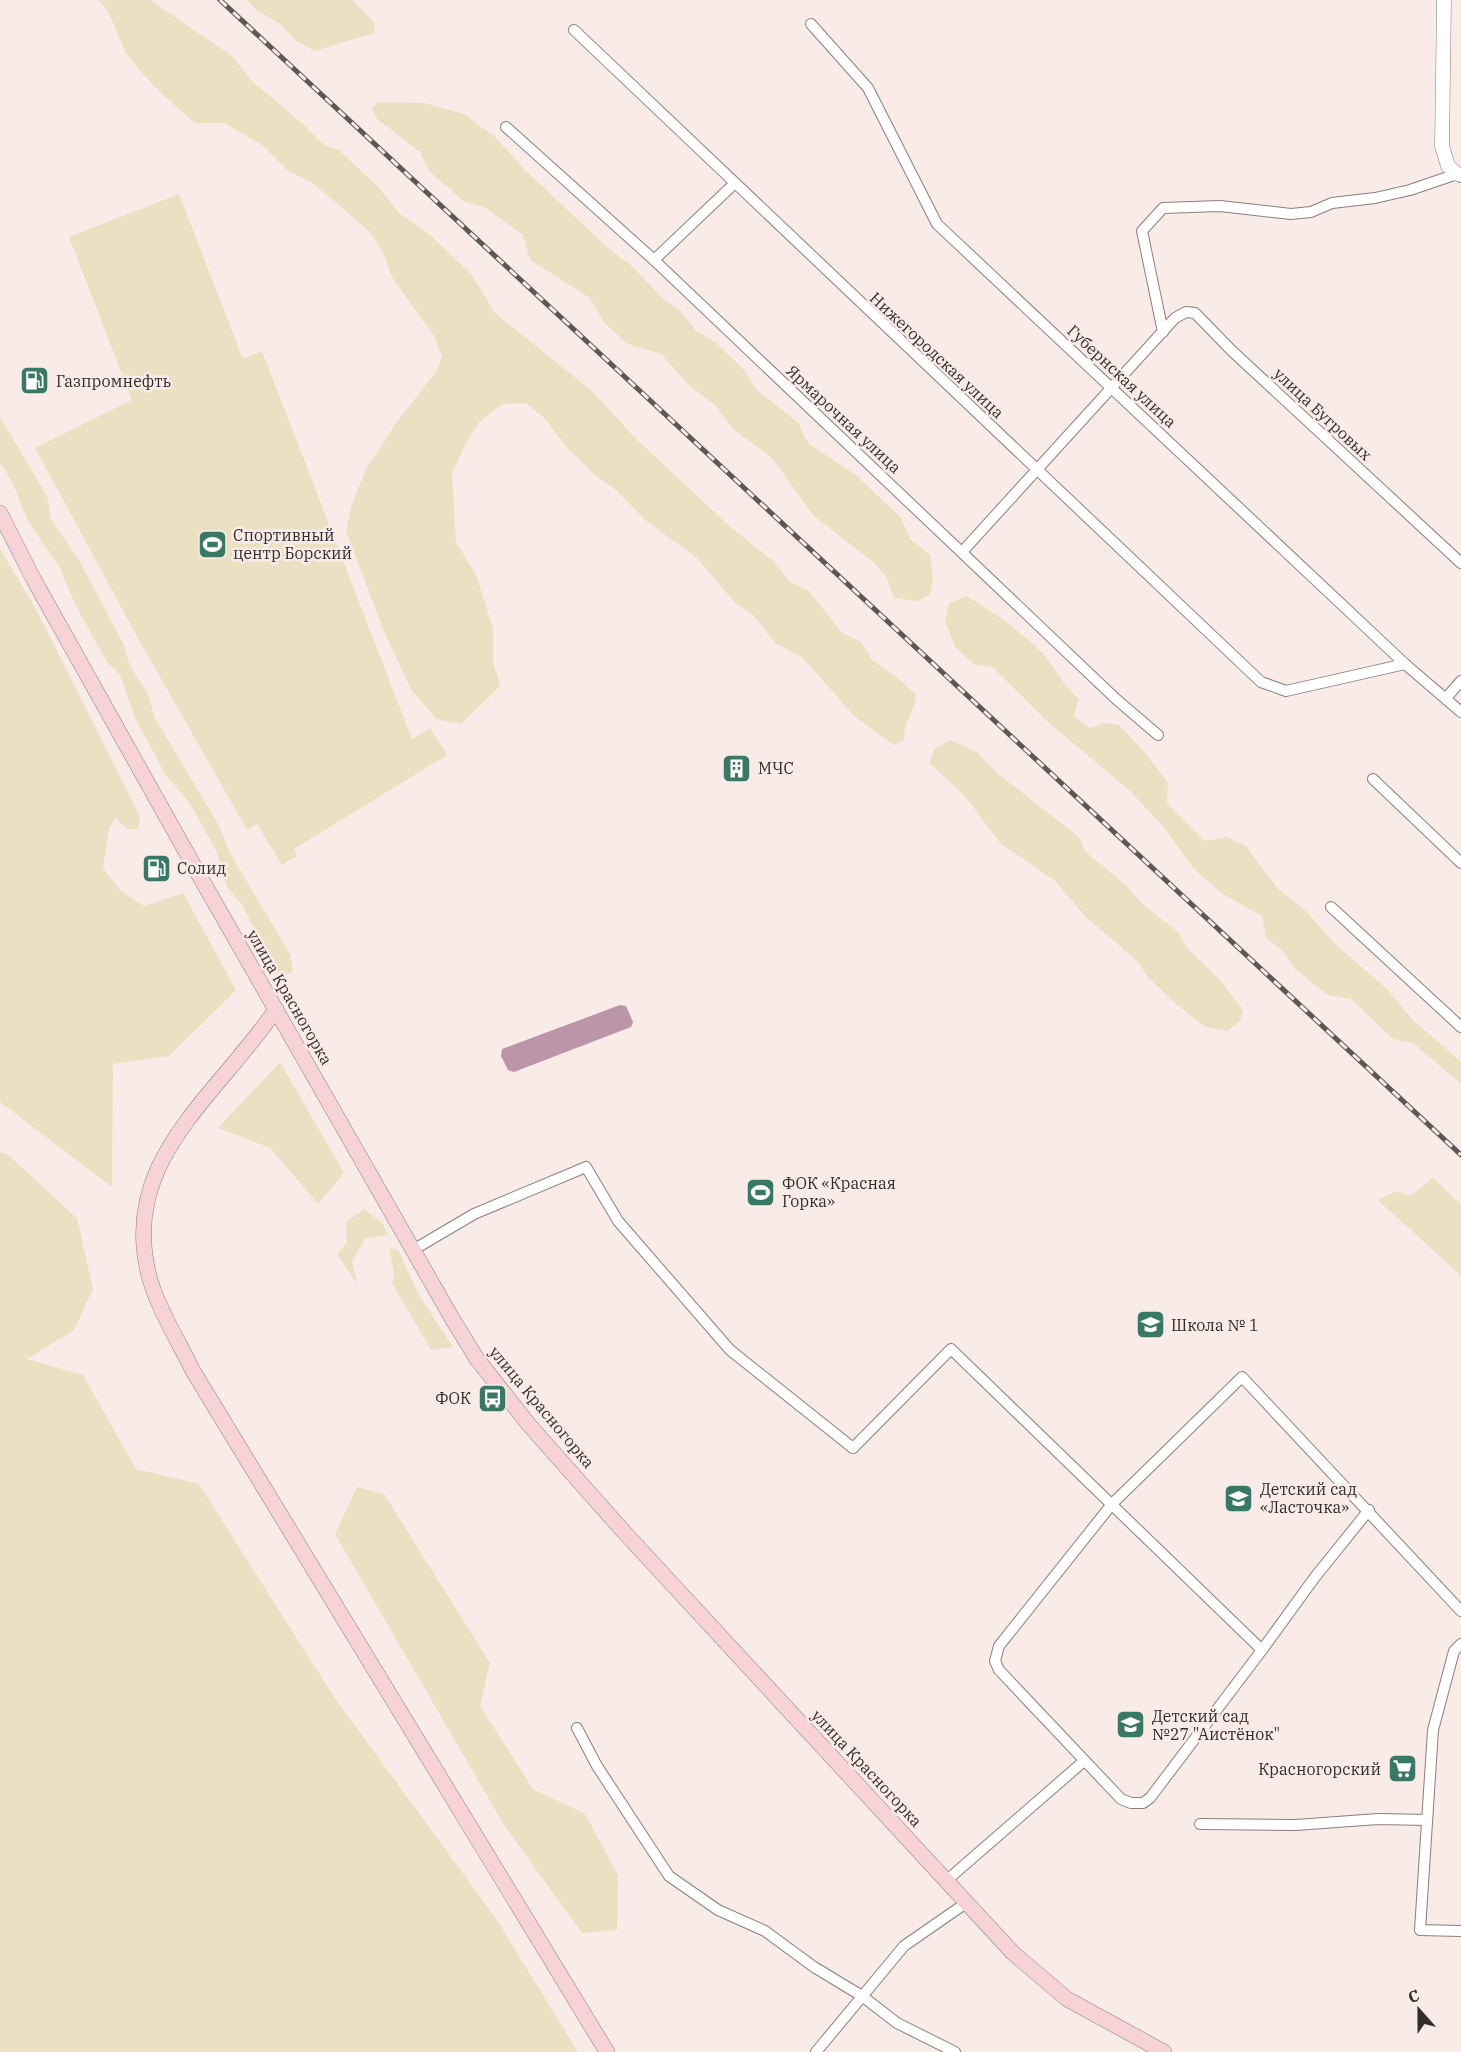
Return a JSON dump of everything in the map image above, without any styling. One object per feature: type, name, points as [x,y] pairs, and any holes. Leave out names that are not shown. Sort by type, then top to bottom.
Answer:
[{"type":"main road","points":[[0,513],[34,580]]},
{"type":"main road","points":[[0,528],[34,580]]},
{"type":"main road","name":"улица Красногорка","points":[[34,580],[477,1359],[523,1417],[624,1532],[1013,1953],[1067,1999],[1164,2052]]},
{"type":"main road","points":[[276,1009],[180,1128],[149,1188],[142,1230],[153,1288],[193,1371],[607,2052]]},
{"type":"street","points":[[1443,0],[1442,146],[1448,166],[1459,175]]},
{"type":"street","name":"Губернская улица","points":[[811,24],[868,88],[937,224],[1405,664],[1461,712]]},
{"type":"street","name":"Нижегородская улица","points":[[574,30],[1261,682],[1286,691],[1405,664]]},
{"type":"street","name":"Ярмарочная улица","points":[[506,127],[654,260],[1116,699],[1158,735]]},
{"type":"street","points":[[962,552],[1163,333],[1142,231],[1163,208],[1220,206],[1291,214],[1311,212],[1332,202],[1375,198],[1459,175]]},
{"type":"street","points":[[654,260],[735,183]]},
{"type":"street","name":"улица Бугровых","points":[[1163,333],[1175,318],[1186,312],[1196,312],[1240,358],[1461,563]]},
{"type":"street","points":[[1446,698],[1461,681]]},
{"type":"street","points":[[1373,779],[1461,862]]},
{"type":"street","points":[[1331,907],[1461,1027]]},
{"type":"street","points":[[413,1250],[474,1214],[586,1167],[618,1221],[730,1350],[853,1448],[951,1349],[1262,1650]]},
{"type":"street","points":[[1369,1510],[1315,1576],[1150,1798],[1143,1803],[1131,1803],[1121,1799],[999,1670],[996,1653],[1112,1504],[1242,1377],[1369,1510],[1461,1611]]},
{"type":"street","points":[[1461,1644],[1454,1651],[1433,1730],[1421,1881],[1420,1930],[1461,1930]]},
{"type":"street","points":[[577,1728],[597,1766],[669,1876],[718,1910],[765,1931],[814,1968],[862,1996],[897,2023],[955,2052]]},
{"type":"street","points":[[946,1881],[1084,1761]]},
{"type":"street","points":[[1200,1824],[1296,1825],[1378,1820],[1427,1820]]},
{"type":"street","points":[[816,2052],[903,1946],[966,1903]]},
{"type":"shaded area","points":[[98,0],[150,0],[232,56],[253,82],[324,145],[339,150],[378,187],[400,214],[428,233],[472,275],[495,313],[593,392],[635,438],[734,530],[773,561],[790,582],[809,591],[842,633],[861,642],[873,661],[897,677],[916,695],[904,740],[894,745],[855,717],[802,657],[775,643],[754,616],[734,602],[697,558],[645,520],[616,490],[595,475],[568,449],[546,420],[526,403],[502,404],[479,422],[465,444],[452,474],[456,542],[476,575],[493,628],[493,661],[500,686],[461,724],[436,719],[411,689],[385,634],[346,531],[352,504],[366,469],[396,423],[435,373],[442,357],[434,336],[392,277],[384,254],[370,232],[314,184],[288,171],[262,145],[224,123],[195,123],[152,84],[136,66],[121,42],[104,6]]},
{"type":"shaded area","points":[[247,0],[352,0],[375,23],[374,33],[315,51],[295,40],[280,24],[256,10]]},
{"type":"shaded area","points":[[378,102],[424,103],[464,114],[495,137],[524,169],[607,247],[632,266],[663,299],[680,310],[696,331],[716,343],[743,369],[756,389],[798,423],[808,443],[856,475],[901,518],[910,539],[930,555],[933,578],[930,594],[918,601],[894,598],[886,576],[873,562],[814,516],[771,457],[734,430],[716,406],[690,386],[661,354],[627,344],[603,321],[590,298],[530,260],[523,235],[484,207],[463,201],[429,171],[420,152],[376,118],[372,108]]},
{"type":"shaded area","name":"Спортивный центр Борский","points":[[179,194],[241,354],[244,358],[262,351],[412,739],[430,728],[447,755],[294,849],[297,856],[282,865],[257,824],[247,830],[139,640],[35,448],[132,400],[69,237]]},
{"type":"shaded area","points":[[0,417],[47,496],[51,519],[79,560],[123,643],[130,666],[148,694],[155,718],[218,824],[230,853],[290,954],[293,971],[283,977],[273,967],[243,906],[227,887],[216,850],[189,802],[165,774],[135,718],[120,675],[107,662],[76,606],[60,568],[28,521],[12,482],[0,462]]},
{"type":"shaded area","points":[[0,548],[38,613],[140,817],[138,829],[128,829],[115,818],[109,828],[103,868],[121,891],[144,906],[183,893],[236,990],[169,1056],[113,1064],[112,1187],[0,1102]]},
{"type":"shaded area","points":[[967,596],[1015,629],[1046,658],[1067,687],[1079,699],[1074,716],[1090,728],[1104,723],[1119,725],[1142,749],[1168,783],[1167,803],[1205,841],[1227,837],[1246,846],[1277,888],[1306,911],[1336,945],[1386,988],[1413,1020],[1461,1062],[1461,1084],[1413,1043],[1393,1039],[1351,999],[1328,995],[1294,968],[1282,950],[1266,938],[1262,916],[1221,893],[1193,868],[1163,826],[1130,791],[1048,722],[992,667],[973,664],[955,647],[945,621],[949,603]]},
{"type":"shaded area","points":[[950,740],[977,752],[997,773],[1079,837],[1085,851],[1127,886],[1141,903],[1178,932],[1188,949],[1221,981],[1243,1010],[1240,1021],[1227,1031],[1205,1027],[1175,1003],[1148,977],[1137,961],[1085,916],[1055,881],[1000,843],[964,795],[929,763],[935,748]]},
{"type":"shaded area","points":[[620,1005],[626,1006],[633,1022],[631,1027],[514,1072],[508,1070],[501,1056],[502,1049]]},
{"type":"shaded area","points":[[280,1062],[344,1173],[318,1204],[270,1148],[218,1128]]},
{"type":"shaded area","points":[[0,1152],[7,1154],[77,1218],[93,1289],[74,1330],[27,1359],[83,1375],[136,1469],[199,1484],[334,1697],[497,1920],[578,2052],[0,2052]]},
{"type":"shaded area","points":[[1433,1178],[1461,1205],[1461,1276],[1378,1200],[1396,1191],[1410,1196]]},
{"type":"shaded area","points":[[364,1209],[382,1223],[388,1235],[365,1239],[352,1261],[357,1284],[337,1254],[347,1242],[346,1222]]},
{"type":"shaded area","points":[[389,1247],[399,1251],[417,1292],[453,1347],[431,1350],[392,1283],[394,1273]]},
{"type":"shaded area","points":[[357,1487],[384,1494],[490,1663],[480,1706],[533,1789],[585,1814],[618,1875],[617,1930],[582,1933],[504,1825],[335,1534]]},
{"type":"railway","points":[[220,0],[1461,1155]]},
{"type":"place","name":"Газпромнефть","points":[[35,381]]},
{"type":"place","name":"Спортивный центр Борский","points":[[212,544]]},
{"type":"place","name":"МЧС","points":[[737,768]]},
{"type":"place","name":"Солид","points":[[156,868]]},
{"type":"place","name":"ФОК «Красная Горка»","points":[[761,1192]]},
{"type":"place","name":"Школа № 1","points":[[1150,1325]]},
{"type":"place","name":"ФОК","points":[[492,1398]]},
{"type":"place","name":"Детский сад «Ласточка»","points":[[1239,1498]]},
{"type":"place","name":"Детский сад №27 \"Аистёнок\"","points":[[1131,1725]]},
{"type":"place","name":"Красногорский","points":[[1402,1769]]}]
